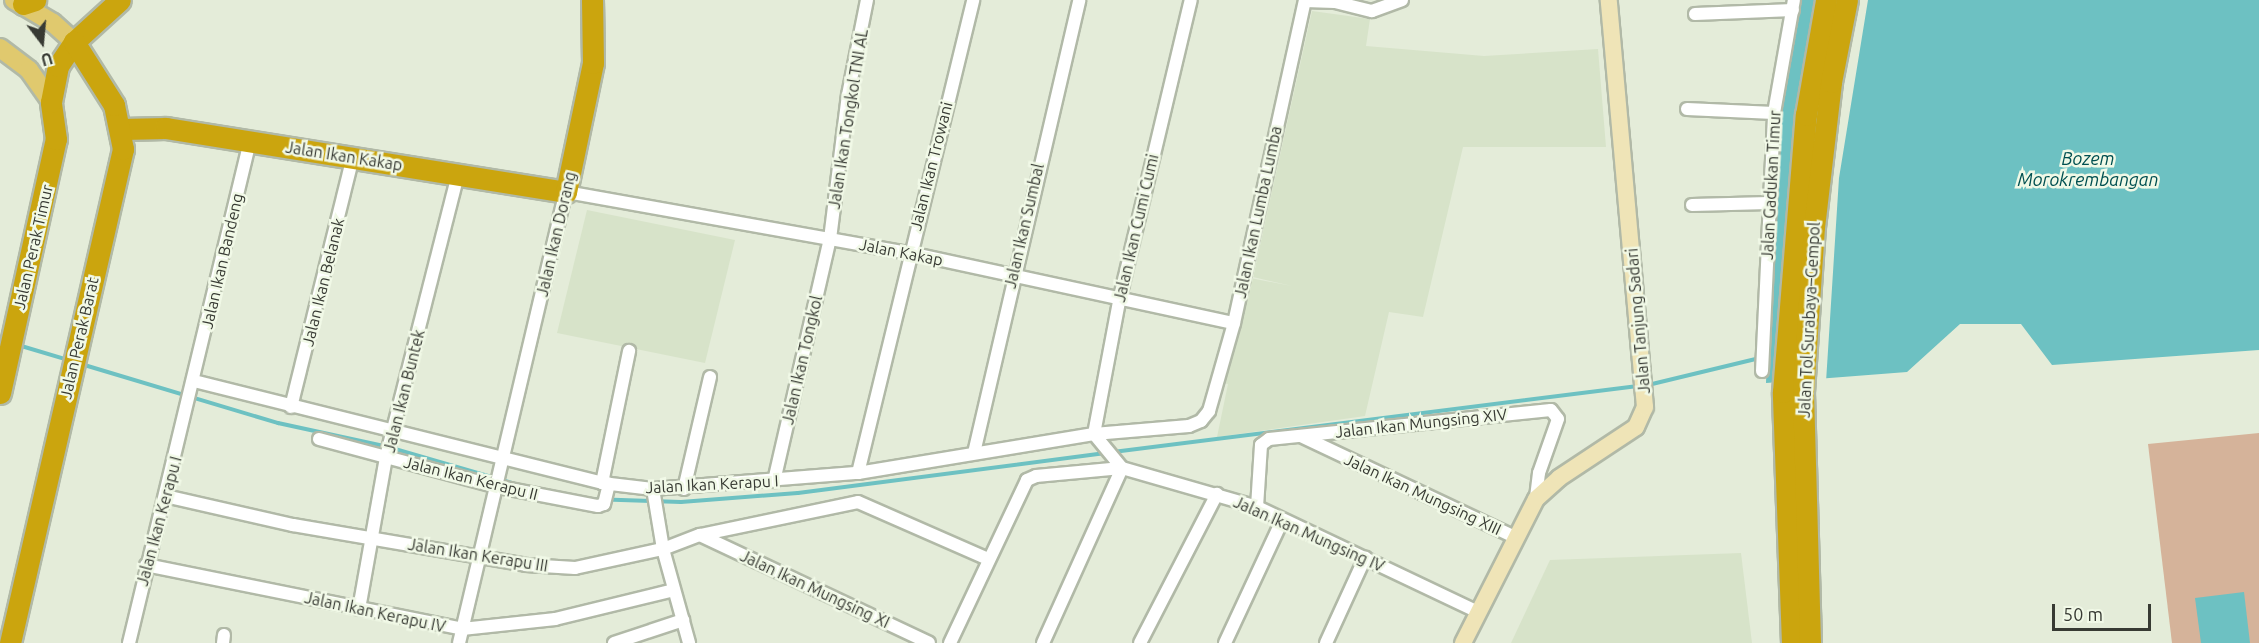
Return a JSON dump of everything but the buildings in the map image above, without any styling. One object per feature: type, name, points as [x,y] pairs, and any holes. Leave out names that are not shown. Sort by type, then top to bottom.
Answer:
[{"type":"highway","name":"Jalan Perak Timur","points":[[0,393],[56,139],[51,102],[58,66],[74,42],[120,0]]},
{"type":"highway","name":"Jalan Ikan Dorang","points":[[566,192],[594,63],[592,0]]},
{"type":"highway","name":"Jalan Tol Surabaya–Gempol","points":[[1792,643],[1793,392],[1806,115],[1826,0]]},
{"type":"highway","name":"Jalan Tol Surabaya–Gempol","points":[[1810,643],[1793,392],[1831,82],[1847,0]]},
{"type":"highway","name":"Jalan Perak Barat","points":[[10,643],[75,350],[123,149],[122,129],[114,105],[74,42]]},
{"type":"highway","name":"Jalan Ikan Kakap","points":[[122,129],[166,128],[566,192]]},
{"type":"main road","points":[[24,1],[74,42]]},
{"type":"main road","points":[[0,48],[30,70],[51,102]]},
{"type":"street","name":"Jalan Ikan Tongkol TNI AL","points":[[830,239],[848,95],[867,0]]},
{"type":"street","name":"Jalan Ikan Trowani","points":[[858,473],[909,254],[973,0]]},
{"type":"street","name":"Jalan Ikan Sumbal","points":[[974,453],[1012,274],[1079,0]]},
{"type":"street","name":"Jalan Ikan Cumi Cumi","points":[[1095,435],[1120,297],[1191,0]]},
{"type":"street","points":[[1305,0],[1335,2],[1372,11],[1402,0]]},
{"type":"street","name":"Jalan Ikan Lumba Lumba","points":[[1202,421],[1209,411],[1234,323],[1305,0]]},
{"type":"street","name":"Jalan Tanjung Sadari","points":[[1463,643],[1536,499],[1560,478],[1636,427],[1646,406],[1641,375],[1609,0]]},
{"type":"street","points":[[1695,14],[1793,5]]},
{"type":"street","name":"Jalan Gadukan Timur","points":[[1763,363],[1774,113],[1793,5]]},
{"type":"street","points":[[1687,109],[1774,113]]},
{"type":"street","name":"Jalan Ikan Bandeng","points":[[189,398],[250,141]]},
{"type":"street","name":"Jalan Ikan Belanak","points":[[291,407],[353,158]]},
{"type":"street","name":"Jalan Ikan Buntek","points":[[359,609],[388,454],[458,174]]},
{"type":"street","name":"Jalan Kakap","points":[[566,192],[1012,274],[1234,323]]},
{"type":"street","name":"Jalan Ikan Dorang","points":[[494,484],[503,461],[566,192]]},
{"type":"street","points":[[1692,205],[1769,203]]},
{"type":"street","name":"Jalan Ikan Tongkol","points":[[774,482],[830,239]]},
{"type":"street","points":[[605,484],[629,351]]},
{"type":"street","points":[[684,489],[710,376]]},
{"type":"street","name":"Jalan Ikan Kerapu I","points":[[193,382],[394,435],[654,495],[684,489],[858,473],[1095,435],[1189,426],[1202,421]]},
{"type":"street","name":"Jalan Ikan Kerapu I","points":[[129,643],[146,565],[189,398]]},
{"type":"street","name":"Jalan Ikan Mungsing XIV","points":[[1257,507],[1261,445],[1269,439],[1551,410],[1558,419],[1539,473],[1536,499]]},
{"type":"street","points":[[1043,643],[1122,468],[1095,435]]},
{"type":"street","name":"Jalan Ikan Mungsing XIII","points":[[1300,435],[1515,537]]},
{"type":"street","name":"Jalan Ikan Kerapu II","points":[[319,439],[388,454],[494,484],[598,506],[604,504],[605,484]]},
{"type":"street","name":"Jalan Ikan Mungsing IV","points":[[988,559],[1027,480],[1036,476],[1122,468],[1257,507],[1282,521],[1478,612]]},
{"type":"street","points":[[459,643],[494,484]]},
{"type":"street","points":[[1140,643],[1217,494]]},
{"type":"street","points":[[654,495],[663,549],[689,643]]},
{"type":"street","name":"Jalan Ikan Kerapu III","points":[[165,496],[293,525],[478,556],[575,568],[663,549],[700,535],[858,502],[988,559]]},
{"type":"street","points":[[1225,643],[1282,521]]},
{"type":"street","name":"Jalan Ikan Mungsing XI","points":[[700,535],[929,643]]},
{"type":"street","points":[[1326,643],[1365,558]]},
{"type":"street","points":[[950,643],[988,559]]},
{"type":"street","name":"Jalan Ikan Kerapu IV","points":[[146,565],[462,629],[555,619],[674,590]]},
{"type":"street","points":[[614,643],[683,620]]},
{"type":"shaded area","points":[[1312,11],[1370,19],[1366,46],[1484,56],[1598,49],[1606,147],[1463,147],[1423,317],[1389,312],[1365,416],[1217,437],[1228,384],[1223,383],[1250,278],[1292,286],[1253,277]]},
{"type":"shaded area","points":[[587,210],[735,240],[705,363],[557,333]]},
{"type":"shaded area","points":[[2259,433],[2259,643],[2172,643],[2148,444]]},
{"type":"shaded area","points":[[1741,553],[1752,643],[1511,643],[1550,560]]},
{"type":"water","name":"Bozem Morokrembangan","points":[[1800,0],[2259,0],[2259,350],[2052,365],[2021,324],[1960,324],[1907,372],[1766,383],[1775,118]]},
{"type":"water","points":[[2244,592],[2250,643],[2201,643],[2195,598]]},
{"type":"pier","points":[[1820,0],[1868,0],[1839,178],[1826,382],[1808,383]]},
{"type":"waterway","points":[[18,345],[68,360]]},
{"type":"waterway","points":[[1648,385],[1760,358]]},
{"type":"waterway","points":[[81,364],[278,423],[388,447],[519,485]]},
{"type":"waterway","points":[[1113,452],[1638,386]]},
{"type":"waterway","points":[[591,499],[681,502],[798,493],[1105,453]]}]
